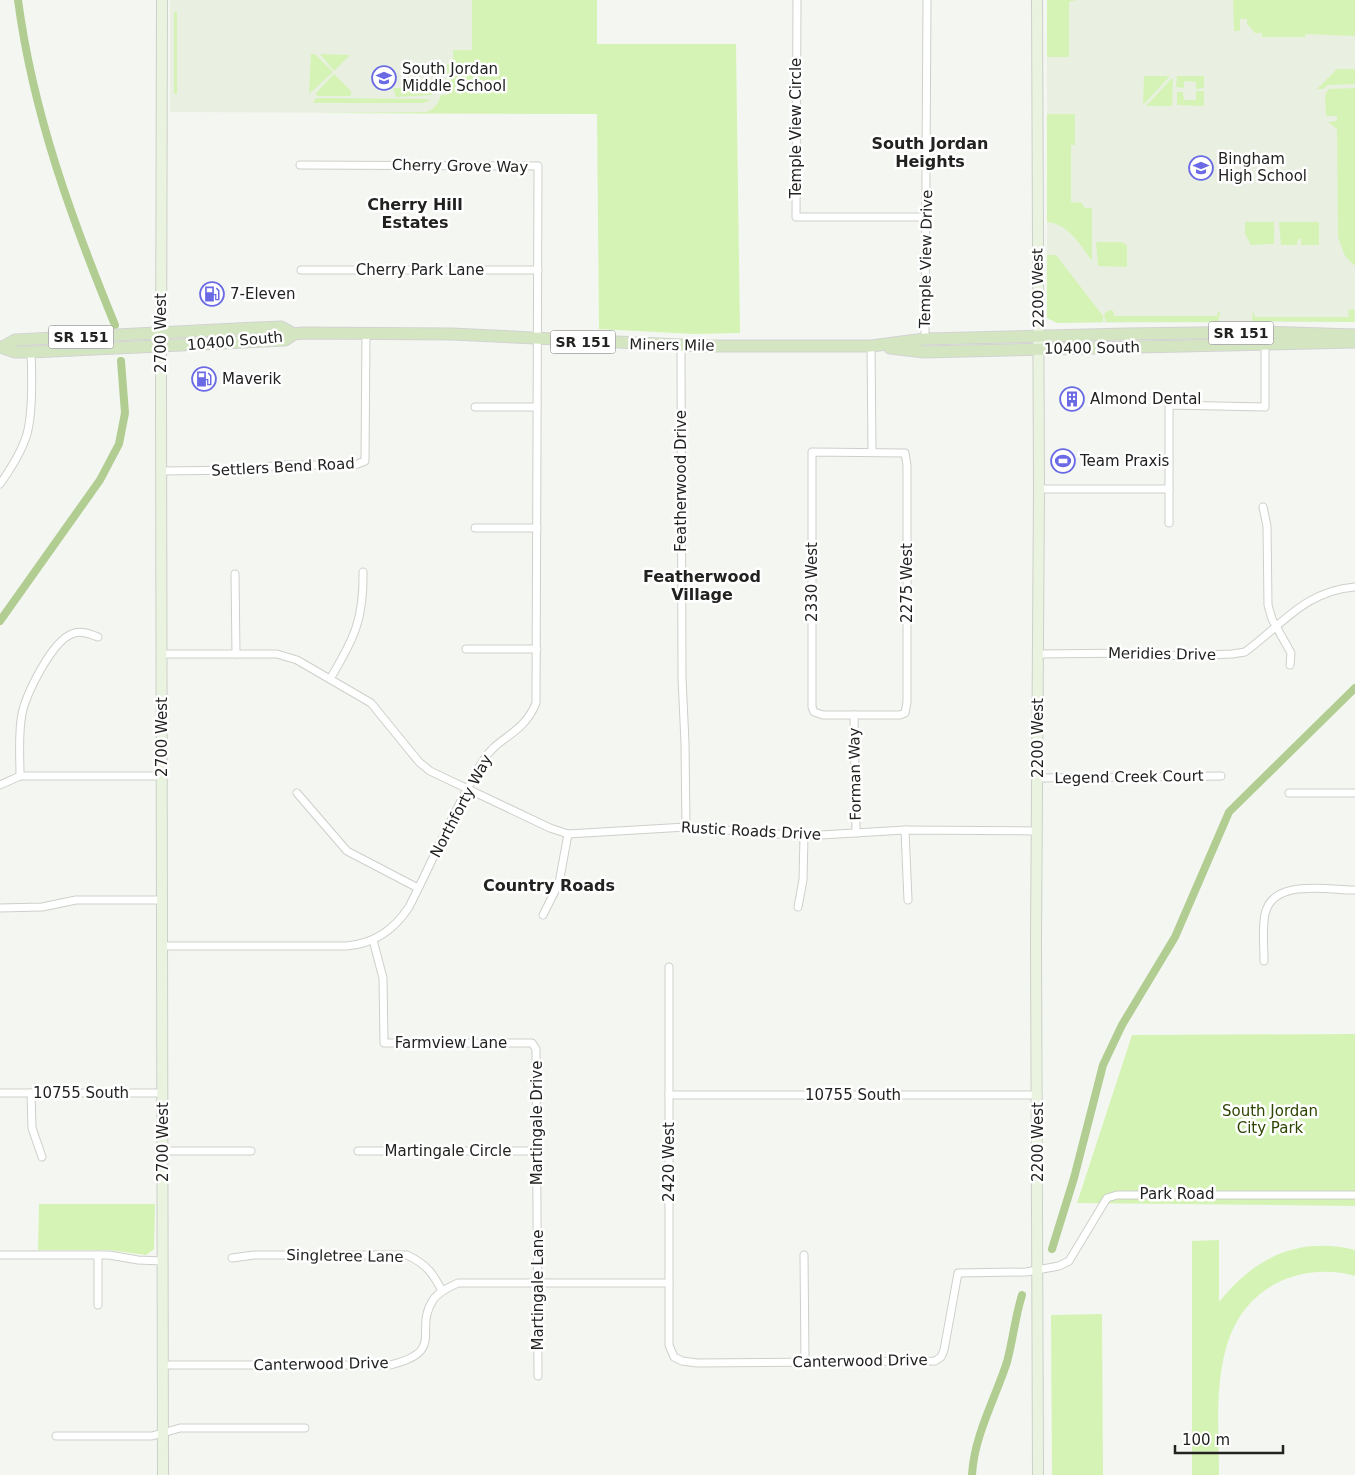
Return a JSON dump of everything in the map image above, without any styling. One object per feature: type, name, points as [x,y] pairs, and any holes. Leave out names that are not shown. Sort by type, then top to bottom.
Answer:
[{"type":"main road","name":"2700 West","points":[[162,0],[163,1475]]},
{"type":"main road","name":"2200 West","points":[[1037,0],[1039,336],[1037,778],[1038,1475]]},
{"type":"main road","name":"10400 South","points":[[161,333],[281,327],[294,334],[285,340],[161,346]]},
{"type":"main road","name":"Miners Mile","points":[[294,334],[366,332],[452,334],[681,346],[871,346],[925,339],[960,338]]},
{"type":"main road","name":"10400 South","points":[[960,338],[1266,332],[1355,335]]},
{"type":"main road","name":"SR 151","points":[[1,347],[15,340],[161,333]]},
{"type":"main road","name":"SR 151","points":[[1264,344],[1355,342]]},
{"type":"main road","name":"10400 South","points":[[871,346],[924,352],[1264,344]]},
{"type":"main road","name":"SR 151","points":[[1,347],[15,352],[31,352],[161,346]]},
{"type":"street","name":"Temple View Circle","points":[[797,0],[796,217],[926,217]]},
{"type":"street","name":"Temple View Drive","points":[[925,339],[927,0]]},
{"type":"street","name":"Cherry Grove Way","points":[[300,165],[538,166],[538,339]]},
{"type":"street","name":"Cherry Park Lane","points":[[301,270],[538,270]]},
{"type":"street","name":"Settlers Bend Road","points":[[162,470],[244,470],[280,465],[355,465],[365,461],[366,332]]},
{"type":"street","name":"Northforty Way","points":[[162,946],[346,946],[373,940],[393,927],[402,918],[489,752],[516,732],[531,714],[537,691],[538,339]]},
{"type":"street","points":[[1169,523],[1169,405],[1265,407],[1264,344]]},
{"type":"street","name":"Featherwood Drive","points":[[681,346],[682,678],[686,827]]},
{"type":"street","points":[[871,346],[872,452]]},
{"type":"street","points":[[0,484],[11,468],[26,439],[31,392],[31,352]]},
{"type":"street","points":[[475,407],[537,407]]},
{"type":"street","name":"2330 West","points":[[854,715],[823,715],[814,712],[811,701],[812,452],[872,452]]},
{"type":"street","name":"2275 West","points":[[854,715],[894,716],[905,713],[907,702],[907,465],[905,453],[872,452]]},
{"type":"street","points":[[1039,489],[1169,489]]},
{"type":"street","points":[[1263,507],[1266,526],[1268,605],[1276,628],[1291,653],[1290,665]]},
{"type":"street","points":[[475,528],[537,528]]},
{"type":"street","points":[[330,678],[352,640],[359,622],[363,603],[363,572]]},
{"type":"street","points":[[235,574],[236,654]]},
{"type":"street","name":"Meridies Drive","points":[[1038,654],[1136,652],[1182,656],[1245,652],[1276,628],[1289,615],[1315,597],[1335,589],[1355,588]]},
{"type":"street","points":[[20,776],[20,722],[24,704],[32,686],[64,638],[78,632],[98,637]]},
{"type":"street","points":[[466,649],[537,649]]},
{"type":"street","name":"Rustic Roads Drive","points":[[162,654],[284,655],[330,678],[371,704],[419,762],[430,771],[468,790],[568,834],[686,827],[804,836],[905,830],[1037,830]]},
{"type":"street","name":"Forman Way","points":[[854,715],[856,833]]},
{"type":"street","points":[[0,785],[20,776],[162,776]]},
{"type":"street","name":"Legend Creek Court","points":[[1037,778],[1221,776]]},
{"type":"street","points":[[1289,793],[1355,793]]},
{"type":"street","points":[[297,794],[348,851],[418,888]]},
{"type":"street","points":[[905,830],[908,900]]},
{"type":"street","points":[[543,914],[559,883],[568,834]]},
{"type":"street","points":[[798,908],[803,880],[804,836]]},
{"type":"street","points":[[1264,961],[1265,915],[1272,898],[1282,892],[1294,889],[1355,890]]},
{"type":"street","points":[[0,908],[42,907],[81,899],[162,900]]},
{"type":"street","name":"Farmview Lane","points":[[373,940],[384,978],[384,1043],[532,1043]]},
{"type":"street","name":"2420 West","points":[[669,967],[669,1345],[674,1357]]},
{"type":"street","name":"Martingale Drive","points":[[532,1043],[538,1056],[538,1204]]},
{"type":"street","name":"10755 South","points":[[0,1093],[163,1093]]},
{"type":"street","points":[[31,1093],[32,1128],[42,1157]]},
{"type":"street","name":"10755 South","points":[[669,1095],[1038,1095]]},
{"type":"street","points":[[163,1151],[251,1151]]},
{"type":"street","name":"Martingale Circle","points":[[358,1151],[538,1151]]},
{"type":"street","name":"Park Road","points":[[1038,1269],[1059,1266],[1069,1261],[1100,1207],[1107,1198],[1116,1195],[1355,1195]]},
{"type":"street","name":"Martingale Lane","points":[[538,1204],[538,1376]]},
{"type":"street","points":[[98,1254],[98,1305]]},
{"type":"street","points":[[0,1255],[98,1254],[163,1261]]},
{"type":"street","name":"Singletree Lane","points":[[232,1258],[254,1255],[407,1255],[424,1263],[433,1273],[442,1291]]},
{"type":"street","points":[[804,1255],[805,1362]]},
{"type":"street","name":"Canterwood Drive","points":[[674,1357],[682,1361],[697,1363],[935,1361],[941,1358],[944,1350],[958,1273],[1026,1272],[1038,1269]]},
{"type":"street","points":[[442,1291],[458,1283],[669,1283]]},
{"type":"street","name":"Canterwood Drive","points":[[163,1365],[390,1365],[409,1360],[421,1351],[427,1334],[427,1317],[432,1301],[442,1291]]},
{"type":"street","points":[[56,1436],[152,1436],[180,1428],[305,1428]]},
{"type":"shaded area","name":"South Jordan Middle School","points":[[170,0],[597,0],[597,114],[170,112]]},
{"type":"shaded area","name":"Bingham High School","points":[[1047,0],[1355,0],[1355,322],[1057,323],[1047,318]]},
{"type":"green space","points":[[472,0],[597,0],[597,44],[736,44],[740,333],[694,334],[599,329],[597,114],[313,113],[426,112],[434,108],[441,95],[447,95],[447,64],[453,64],[453,50],[472,50]]},
{"type":"green space","points":[[1047,0],[1076,0],[1069,2],[1069,57],[1047,57]]},
{"type":"green space","points":[[1233,0],[1355,0],[1355,36],[1306,34],[1305,37],[1262,37],[1262,33],[1255,33],[1247,24],[1247,19],[1240,19],[1240,31],[1234,31]]},
{"type":"green space","points":[[174,12],[177,12],[177,94],[174,93]]},
{"type":"green space","points":[[311,54],[315,54],[333,72],[309,94]]},
{"type":"green space","points":[[320,54],[350,55],[334,71]]},
{"type":"green space","points":[[1337,69],[1355,69],[1355,84],[1328,85],[1323,89],[1317,89]]},
{"type":"green space","points":[[334,74],[351,91],[351,96],[317,96],[316,93]]},
{"type":"green space","points":[[1144,76],[1170,76],[1144,104],[1143,103]]},
{"type":"green space","points":[[1177,76],[1204,76],[1204,88],[1196,89],[1196,82],[1184,81],[1184,88],[1176,87]]},
{"type":"green space","points":[[1173,79],[1172,106],[1146,106]]},
{"type":"green space","points":[[393,88],[432,88],[432,95],[396,97]]},
{"type":"green space","points":[[1355,88],[1355,266],[1345,256],[1338,237],[1337,129],[1328,122],[1337,121],[1337,116],[1326,116],[1325,95],[1329,89]]},
{"type":"green space","points":[[1196,91],[1204,91],[1204,106],[1177,105],[1177,92],[1183,92],[1184,100],[1196,100]]},
{"type":"green space","points":[[316,98],[430,100],[424,103],[313,103]]},
{"type":"green space","points":[[1047,114],[1075,114],[1075,145],[1071,145],[1071,202],[1082,203],[1085,208],[1092,208],[1092,261],[1068,231],[1047,222]]},
{"type":"green space","points":[[1245,222],[1274,222],[1274,244],[1251,245],[1245,234]]},
{"type":"green space","points":[[1279,222],[1319,222],[1319,245],[1301,245],[1301,239],[1298,239],[1297,245],[1281,245]]},
{"type":"green space","points":[[1096,242],[1121,242],[1127,245],[1127,267],[1098,266]]},
{"type":"green space","points":[[1047,255],[1056,255],[1103,316],[1103,322],[1057,323],[1047,318]]},
{"type":"green space","points":[[1354,309],[1355,321],[1353,322],[1252,321],[1253,311],[1255,317],[1349,317],[1348,310]]},
{"type":"green space","points":[[1110,310],[1113,311],[1114,316],[1217,316],[1218,310],[1220,314],[1218,321],[1215,322],[1106,322],[1104,314]]},
{"type":"green space","name":"South Jordan City Park","points":[[1355,1034],[1355,1206],[1077,1203],[1132,1035]]},
{"type":"green space","points":[[39,1204],[155,1204],[154,1249],[146,1255],[109,1250],[38,1250]]},
{"type":"green space","points":[[1219,1240],[1219,1302],[1247,1273],[1279,1254],[1296,1249],[1334,1246],[1355,1250],[1355,1276],[1336,1272],[1318,1272],[1299,1275],[1281,1281],[1257,1296],[1240,1316],[1229,1340],[1222,1366],[1218,1421],[1219,1475],[1192,1475],[1192,1241]]},
{"type":"green space","points":[[1102,1314],[1103,1475],[1052,1475],[1051,1315]]},
{"type":"waterway","points":[[18,0],[33,84],[56,166],[69,206],[115,325]]},
{"type":"waterway","points":[[0,621],[100,480],[119,444],[125,413],[121,361]]},
{"type":"waterway","points":[[1052,1249],[1074,1178],[1103,1065],[1122,1025],[1175,937],[1229,812],[1355,688]]},
{"type":"waterway","points":[[972,1475],[981,1432],[1007,1362],[1022,1295]]},
{"type":"place","name":"South Jordan Middle School","points":[[384,78]]},
{"type":"place","name":"Bingham High School","points":[[1201,168]]},
{"type":"place","name":"7-Eleven","points":[[212,294]]},
{"type":"place","name":"Maverik","points":[[204,379]]},
{"type":"place","name":"Almond Dental","points":[[1072,399]]},
{"type":"place","name":"Team Praxis","points":[[1063,461]]},
{"type":"district","name":"South Jordan Heights","points":[[930,152]]},
{"type":"district","name":"Cherry Hill Estates","points":[[415,213]]},
{"type":"district","name":"Featherwood Village","points":[[702,585]]},
{"type":"district","name":"Country Roads","points":[[549,885]]}]
